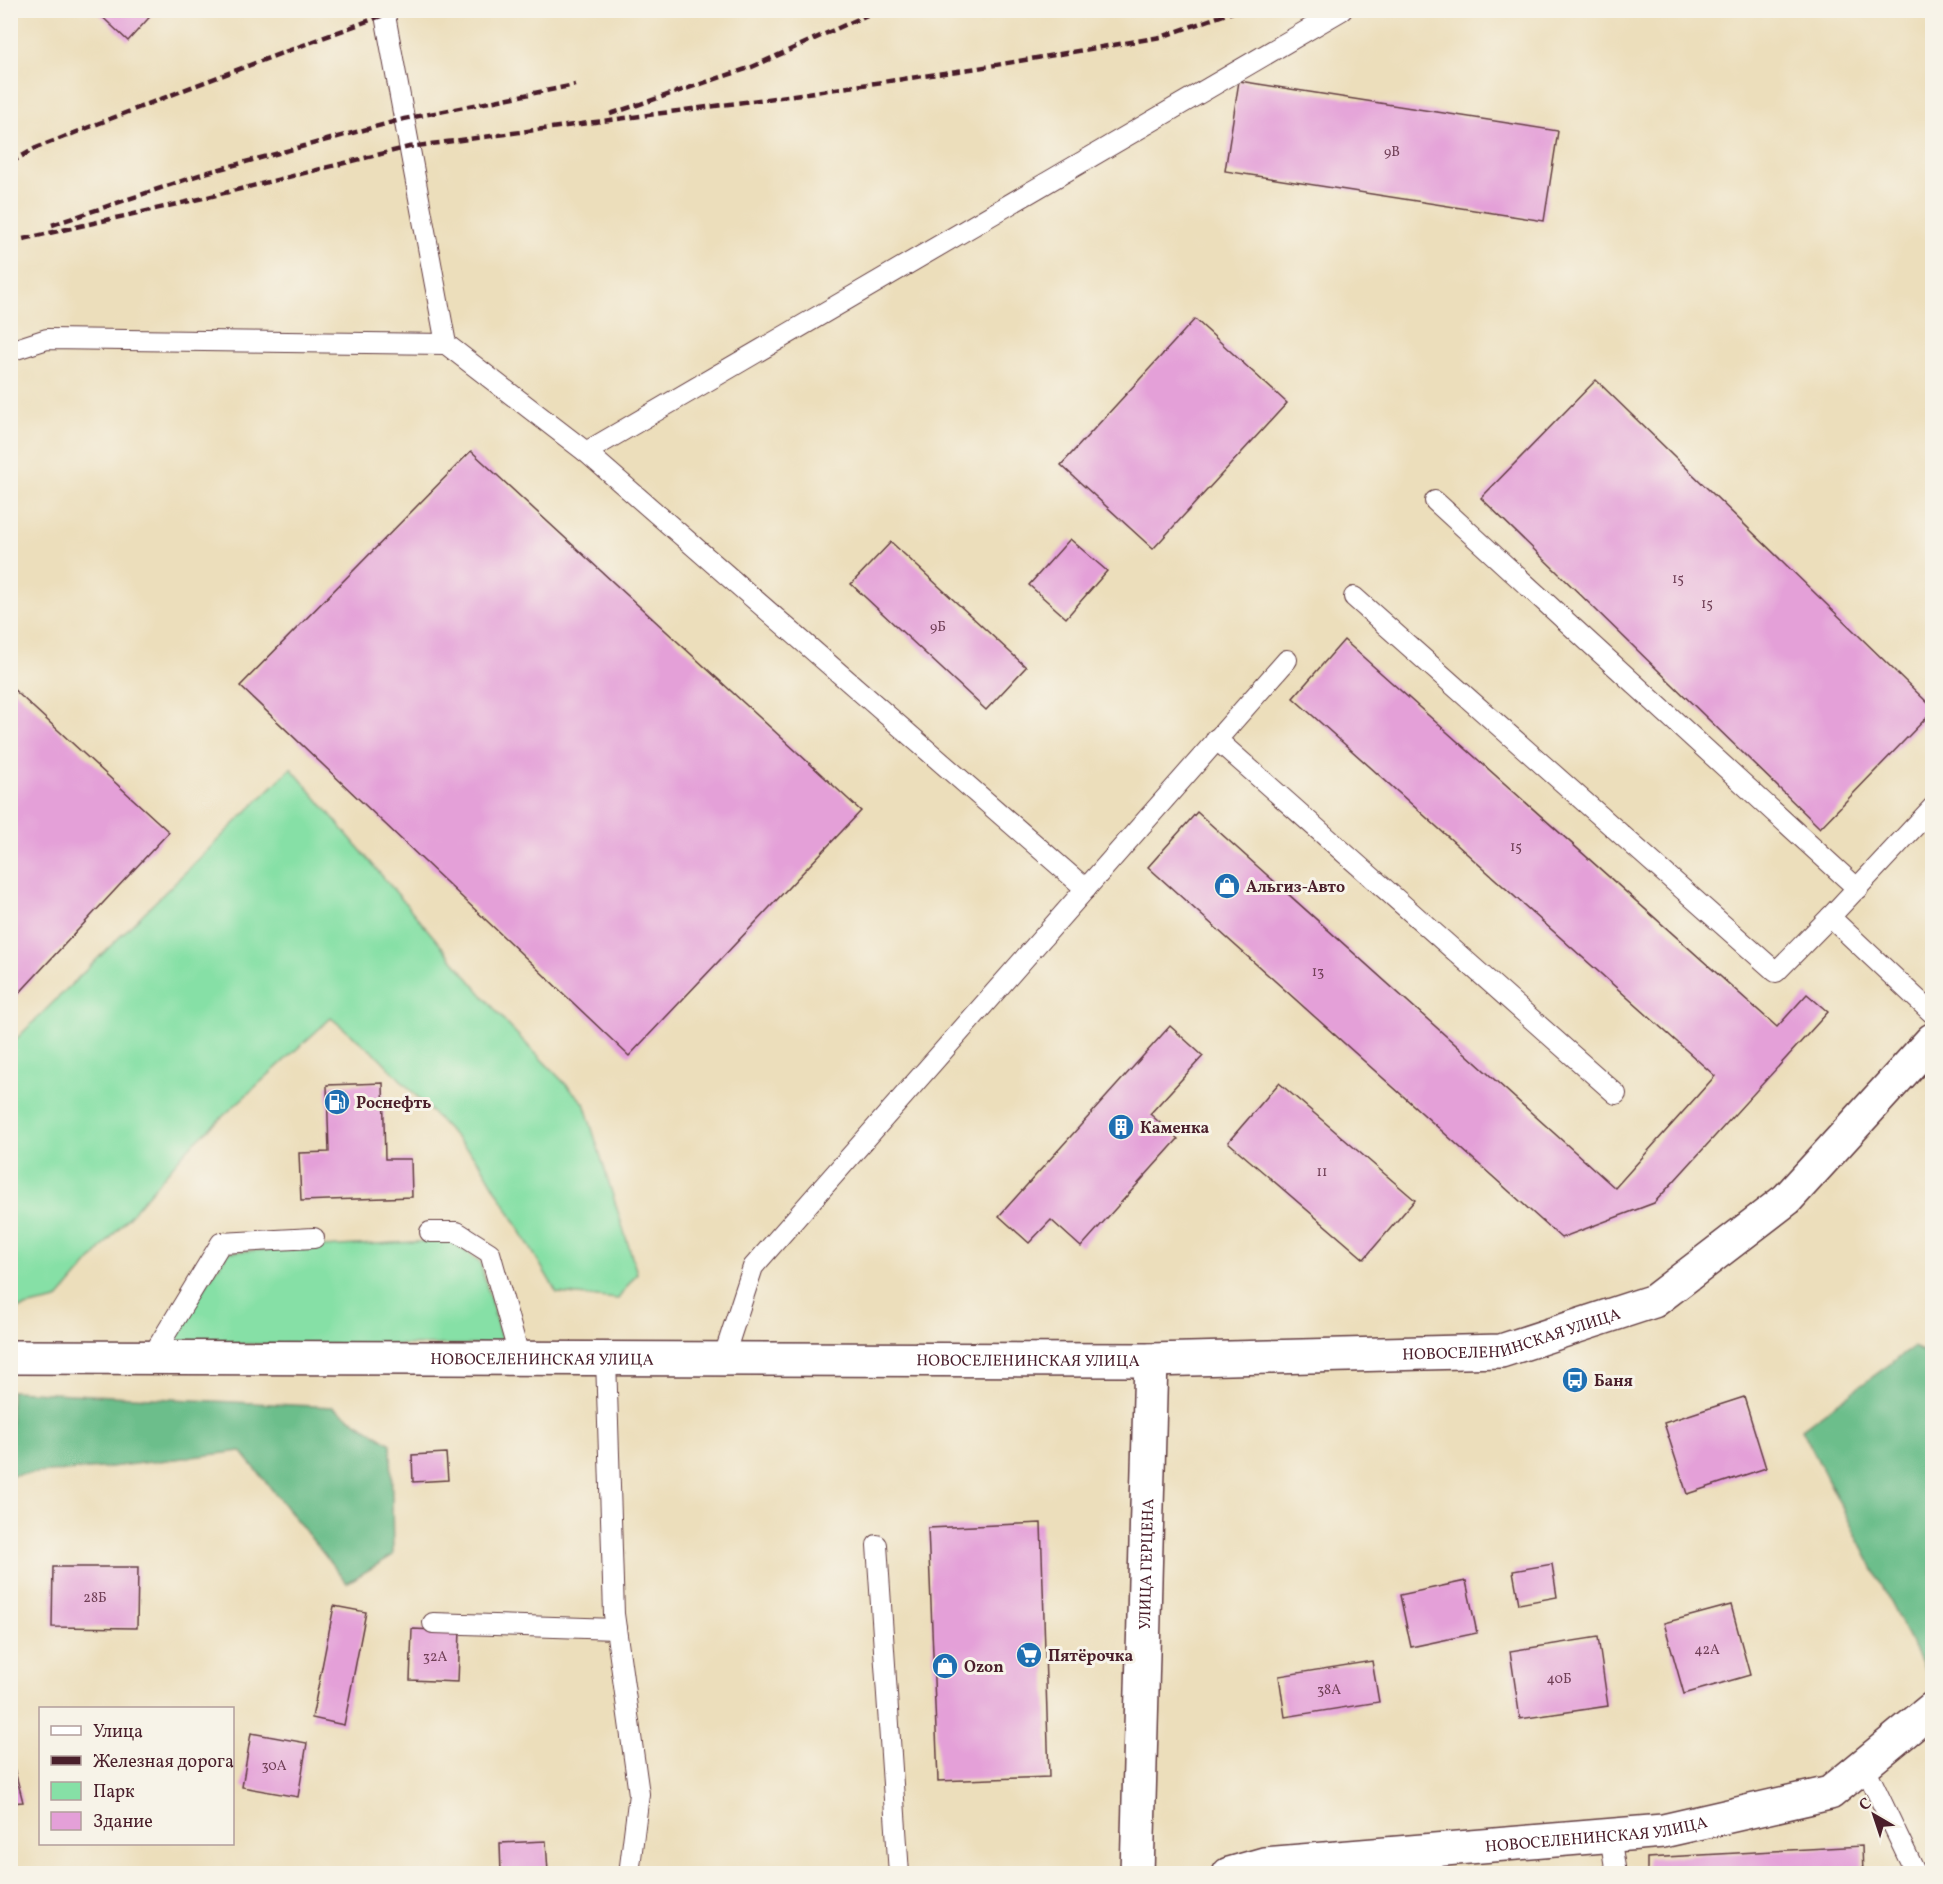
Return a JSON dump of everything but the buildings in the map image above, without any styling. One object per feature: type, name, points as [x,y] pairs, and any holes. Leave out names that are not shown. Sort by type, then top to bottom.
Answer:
[{"type":"main road","name":"НОВОСЕЛЕНИНСКАЯ УЛИЦА","points":[[10,1358],[1151,1360],[1501,1351],[1654,1301],[1787,1199],[1932,1040]]},
{"type":"main road","name":"УЛИЦА ГЕРЦЕНА","points":[[1137,1874],[1151,1360]]},
{"type":"main road","name":"НОВОСЕЛЕНИНСКАЯ УЛИЦА","points":[[1229,1874],[1264,1864],[1282,1868],[1663,1831],[1830,1793],[1932,1709]]},
{"type":"lane","points":[[384,10],[446,344]]},
{"type":"lane","points":[[585,452],[1342,10]]},
{"type":"lane","points":[[10,351],[47,339],[446,344],[585,452],[1086,889]]},
{"type":"lane","points":[[1435,501],[1857,889]]},
{"type":"lane","points":[[1354,597],[1776,972],[1830,918],[1932,808]]},
{"type":"lane","points":[[723,1359],[753,1267],[1287,660]]},
{"type":"lane","points":[[1216,739],[1616,1094]]},
{"type":"lane","points":[[1830,918],[1932,1013]]},
{"type":"lane","points":[[430,1232],[457,1232],[490,1253],[520,1359]]},
{"type":"lane","points":[[151,1358],[221,1243],[314,1238]]},
{"type":"lane","points":[[606,1359],[616,1629],[639,1794],[630,1874]]},
{"type":"lane","points":[[877,1545],[899,1874]]},
{"type":"lane","points":[[433,1623],[616,1629]]},
{"type":"lane","points":[[1864,1765],[1916,1874]]},
{"type":"lane","points":[[1610,1835],[1616,1874]]},
{"type":"green space","points":[[291,768],[508,1025],[584,1103],[637,1273],[618,1299],[557,1293],[481,1164],[380,1058],[331,1018],[188,1148],[57,1300],[11,1310],[11,1044]]},
{"type":"green space","points":[[451,1240],[480,1262],[503,1345],[167,1344],[228,1252]]},
{"type":"green space","points":[[1913,1347],[1932,1355],[1932,1666],[1926,1672],[1802,1429]]},
{"type":"green space","points":[[11,1391],[333,1407],[391,1444],[393,1555],[347,1583],[241,1451],[102,1468],[11,1475]]},
{"type":"railway","points":[[10,163],[36,148],[397,10]]},
{"type":"railway","points":[[610,114],[752,67],[878,10]]},
{"type":"railway","points":[[10,242],[208,197],[409,147],[978,68],[1161,37],[1238,10]]},
{"type":"railway","points":[[52,225],[205,173],[404,119],[575,85]]},
{"type":"place","name":"Альгиз-Авто","points":[[1227,886]]},
{"type":"place","name":"Роснефть","points":[[337,1102]]},
{"type":"place","name":"Каменка","points":[[1121,1127]]},
{"type":"place","name":"Баня","points":[[1575,1380]]},
{"type":"place","name":"Пятёрочка","points":[[1029,1655]]},
{"type":"place","name":"Ozon","points":[[945,1666]]}]
